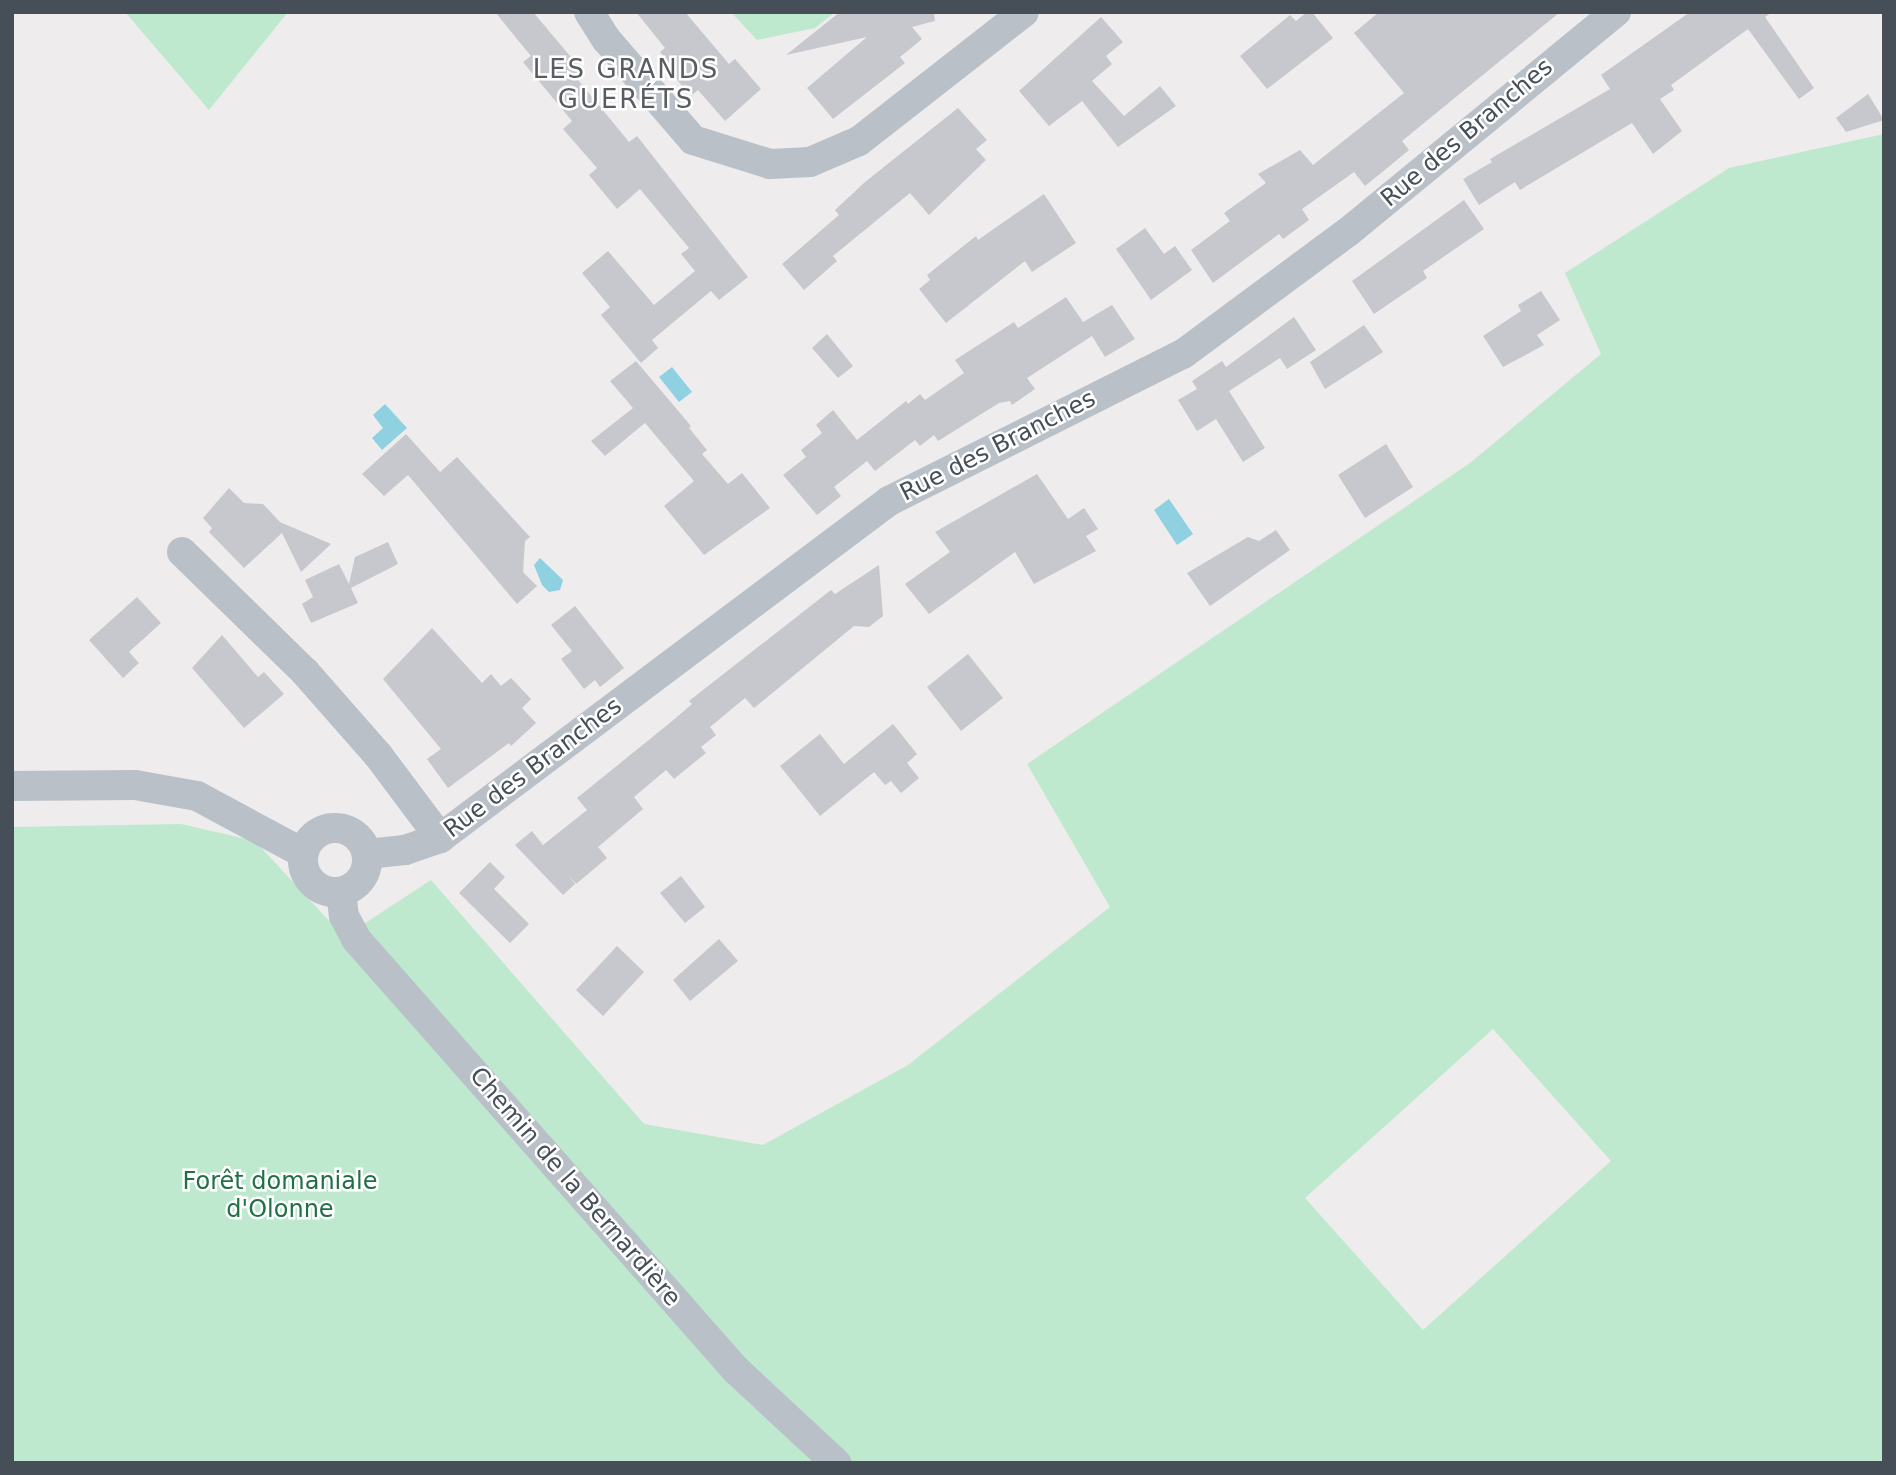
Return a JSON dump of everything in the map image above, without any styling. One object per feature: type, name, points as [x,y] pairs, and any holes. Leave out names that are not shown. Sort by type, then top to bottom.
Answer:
[{"type":"street","points":[[589,12],[606,39],[693,139],[730,155],[770,164],[810,162],[859,141],[1024,12]]},
{"type":"street","name":"Rue des Branches","points":[[367,855],[405,850],[440,838],[889,501],[1183,354],[1348,232],[1616,12]]},
{"type":"street","points":[[182,552],[305,672],[378,755],[440,838]]},
{"type":"street","points":[[12,786],[135,785],[197,796],[303,853]]},
{"type":"street","points":[[327,828],[345,828],[360,838],[367,855],[361,878],[341,892],[320,889],[305,874],[303,853],[312,837],[327,828]]},
{"type":"street","name":"Chemin de la Bernardière","points":[[341,892],[344,916],[356,939],[736,1370],[836,1463]]},
{"type":"green space","points":[[125,12],[288,12],[209,110]]},
{"type":"green space","points":[[731,12],[835,12],[815,28],[757,40]]},
{"type":"green space","name":"Forêt domaniale d'Olonne","points":[[1884,134],[1884,1463],[12,1463],[12,827],[181,824],[255,841],[344,937],[431,880],[644,1124],[763,1145],[908,1065],[1110,907],[1027,764],[1470,463],[1601,354],[1565,273],[1729,168]],"holes":[[[1493,1029],[1611,1161],[1423,1330],[1305,1198]]]},
{"type":"water","points":[[672,367],[692,392],[679,402],[659,377]]},
{"type":"water","points":[[385,404],[407,428],[382,450],[372,438],[383,428],[373,415]]},
{"type":"water","points":[[1169,499],[1193,534],[1177,545],[1154,510]]},
{"type":"water","points":[[540,558],[563,580],[560,590],[549,592],[542,585],[534,565]]},
{"type":"building","points":[[495,12],[533,12],[581,69],[574,75],[629,142],[637,136],[748,277],[719,300],[711,291],[652,340],[658,348],[641,363],[601,315],[610,307],[582,273],[608,251],[654,305],[695,271],[681,254],[689,248],[640,189],[617,209],[589,175],[597,168],[563,129],[572,121],[523,62],[531,56]]},
{"type":"building","points":[[636,12],[685,12],[729,64],[735,59],[761,89],[725,121],[698,90],[691,96],[665,66],[669,63],[660,52],[665,48]]},
{"type":"building","points":[[840,12],[934,12],[935,21],[912,27],[922,39],[900,57],[905,63],[833,119],[807,88],[867,37],[786,55]]},
{"type":"building","points":[[1307,12],[1312,12],[1333,38],[1267,89],[1240,56],[1290,15],[1296,21]]},
{"type":"building","points":[[1379,12],[1560,12],[1402,141],[1409,150],[1365,186],[1354,172],[1302,209],[1309,220],[1283,239],[1279,234],[1213,283],[1191,250],[1230,221],[1224,213],[1266,183],[1258,174],[1300,150],[1313,165],[1404,93],[1354,33]]},
{"type":"building","points":[[1690,12],[1772,12],[1765,17],[1814,88],[1799,99],[1748,29],[1671,85],[1674,90],[1660,99],[1682,131],[1653,154],[1632,123],[1520,190],[1515,182],[1479,205],[1463,179],[1492,162],[1490,159],[1610,89],[1601,75]]},
{"type":"building","points":[[1101,17],[1123,42],[1106,56],[1112,64],[1092,81],[1124,116],[1160,86],[1176,106],[1118,147],[1082,101],[1049,126],[1019,91]]},
{"type":"building","points":[[1868,94],[1884,120],[1846,132],[1836,118]]},
{"type":"building","points":[[958,108],[987,140],[976,149],[986,160],[929,215],[910,193],[833,256],[837,261],[804,290],[782,264],[839,215],[835,210],[865,182]]},
{"type":"building","points":[[1044,194],[1076,243],[1032,272],[1025,261],[946,323],[919,289],[930,280],[927,275],[976,236],[978,240]]},
{"type":"building","points":[[1464,200],[1484,229],[1423,271],[1427,278],[1374,314],[1352,281]]},
{"type":"building","points":[[1145,228],[1164,254],[1175,246],[1192,270],[1151,300],[1116,249]]},
{"type":"building","points":[[1541,291],[1560,320],[1537,335],[1544,345],[1503,367],[1483,336],[1521,311],[1518,305]]},
{"type":"building","points":[[1066,297],[1083,322],[1112,305],[1135,339],[1105,357],[1092,336],[1027,378],[1035,389],[1012,405],[1010,401],[999,403],[938,441],[934,435],[920,446],[915,440],[875,471],[867,461],[834,487],[841,496],[817,515],[783,475],[806,457],[801,450],[822,433],[816,425],[833,410],[857,440],[906,401],[908,404],[920,394],[925,400],[964,373],[955,360],[1014,322],[1018,328]]},
{"type":"building","points":[[1294,317],[1316,350],[1287,369],[1280,358],[1229,391],[1265,448],[1243,462],[1216,419],[1197,431],[1178,400],[1197,389],[1192,381],[1222,361],[1226,367]]},
{"type":"building","points":[[1364,325],[1383,352],[1325,389],[1310,362]]},
{"type":"building","points":[[827,334],[853,366],[838,378],[812,348]]},
{"type":"building","points":[[636,361],[691,426],[689,428],[707,450],[702,454],[728,484],[742,473],[770,508],[704,555],[664,506],[694,481],[645,423],[605,456],[591,441],[633,408],[610,381]]},
{"type":"building","points":[[406,434],[440,472],[457,457],[530,537],[525,541],[523,572],[537,586],[517,604],[408,475],[384,496],[362,474]]},
{"type":"building","points":[[1386,444],[1413,487],[1365,518],[1338,475]]},
{"type":"building","points":[[1037,474],[1068,519],[1084,508],[1098,529],[1086,536],[1096,551],[1034,584],[1015,552],[929,614],[905,584],[950,552],[935,532]]},
{"type":"building","points":[[229,488],[244,503],[263,504],[280,522],[331,544],[301,572],[282,533],[244,568],[209,532],[212,528],[203,518]]},
{"type":"building","points":[[1276,530],[1290,550],[1210,606],[1187,573],[1248,537],[1259,541]]},
{"type":"building","points":[[388,542],[398,564],[351,588],[358,603],[311,623],[302,604],[313,597],[305,580],[339,564],[349,584],[355,557]]},
{"type":"building","points":[[879,565],[883,616],[869,627],[854,626],[754,708],[745,698],[710,727],[716,735],[701,747],[706,753],[674,779],[666,770],[634,797],[643,809],[598,847],[607,858],[576,884],[568,875],[575,884],[563,895],[515,845],[532,831],[543,845],[587,810],[577,798],[692,704],[689,701],[831,590],[835,594]]},
{"type":"building","points":[[137,597],[161,623],[129,652],[139,663],[123,678],[89,640]]},
{"type":"building","points":[[575,606],[624,668],[600,687],[595,680],[584,689],[561,659],[572,651],[551,625]]},
{"type":"building","points":[[432,628],[482,683],[491,674],[501,686],[511,678],[531,699],[522,708],[536,723],[511,746],[509,743],[448,788],[427,759],[441,749],[383,679]]},
{"type":"building","points":[[222,635],[258,677],[264,672],[284,694],[244,728],[192,668]]},
{"type":"building","points":[[968,654],[1003,698],[961,731],[927,687]]},
{"type":"building","points":[[893,724],[917,754],[907,763],[919,778],[901,793],[891,781],[885,785],[874,772],[820,816],[780,766],[820,734],[844,764]]},
{"type":"building","points":[[490,862],[505,877],[494,889],[529,924],[510,943],[459,893]]},
{"type":"building","points":[[681,876],[705,907],[685,923],[660,893]]},
{"type":"building","points":[[719,939],[738,961],[690,1001],[673,980]]},
{"type":"building","points":[[617,946],[644,972],[603,1016],[576,990]]},
{"type":"district","name":"LES GRANDS GUERÉTS","points":[[626,85]]}]
